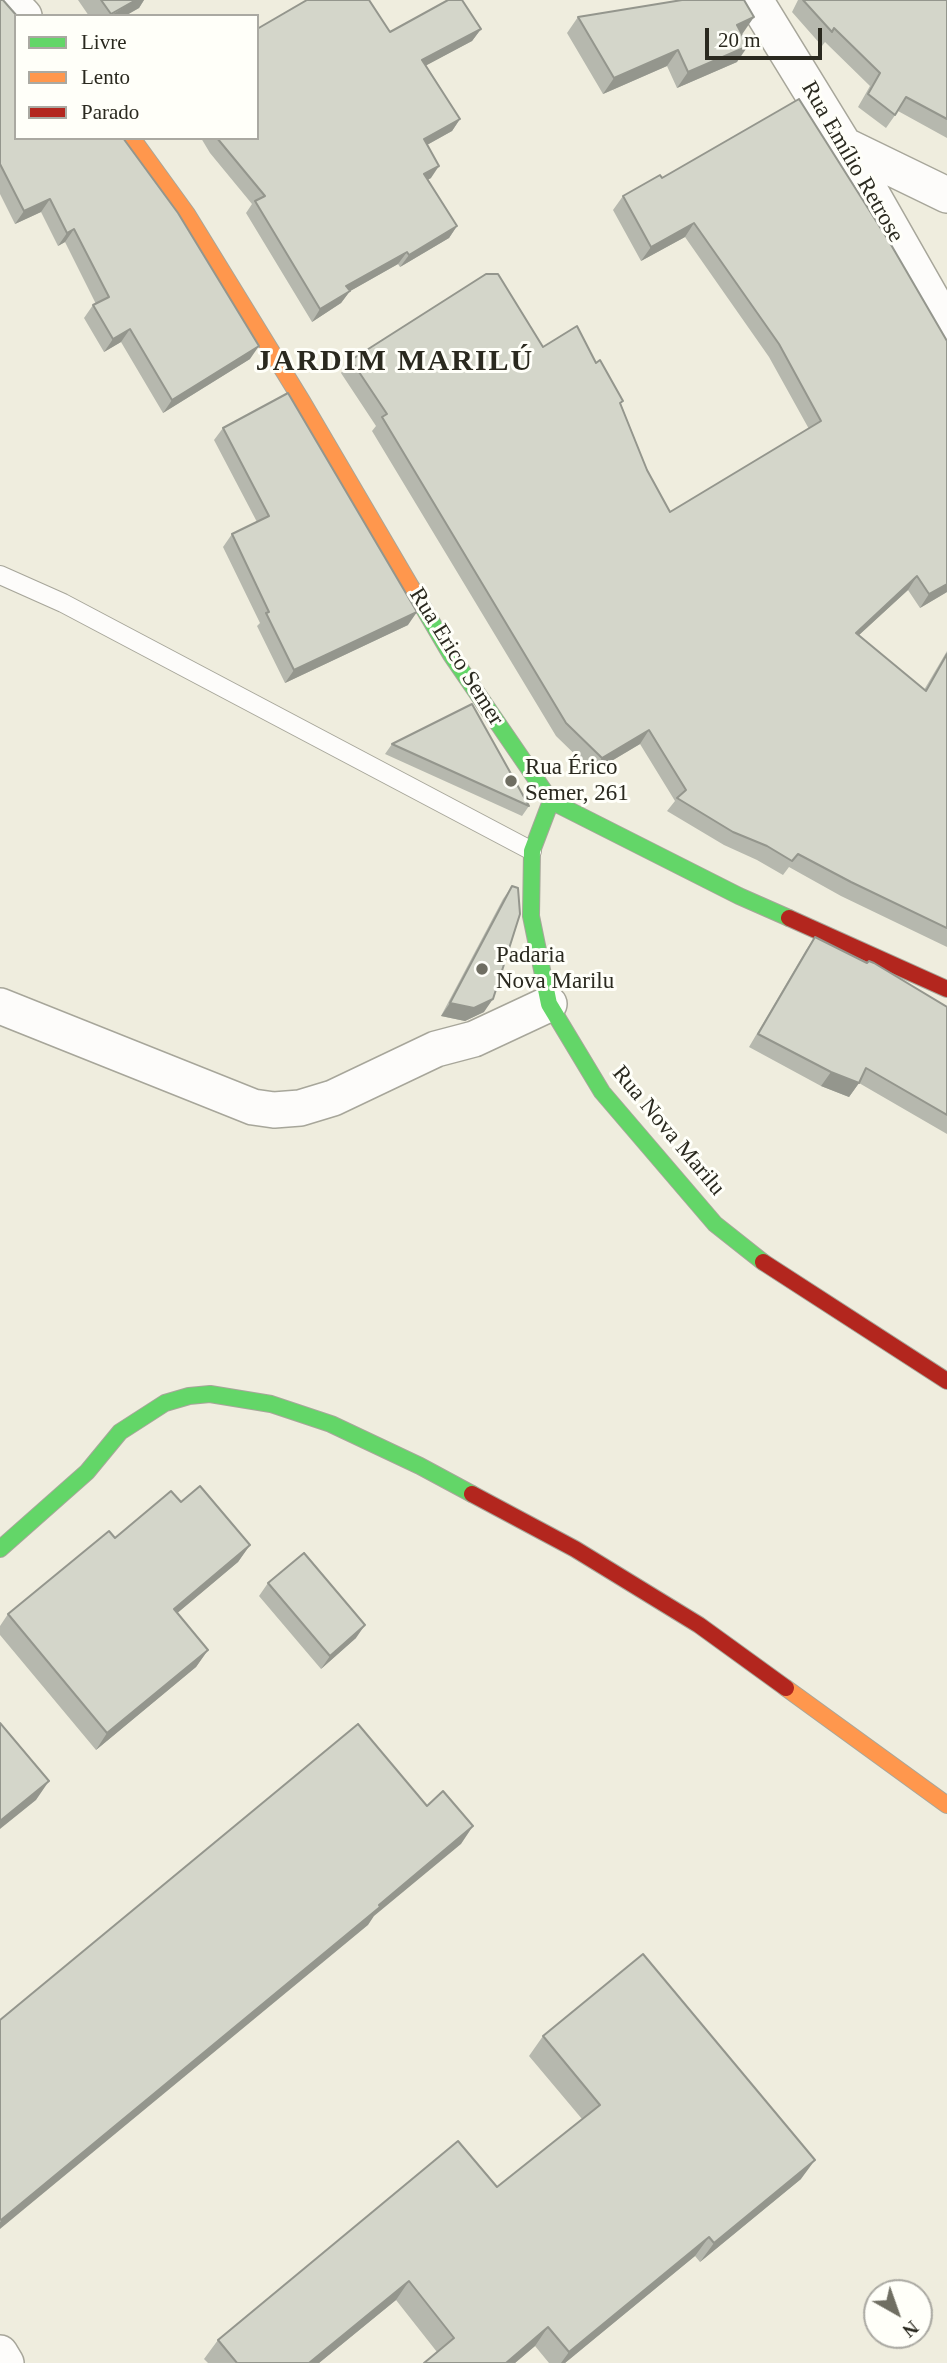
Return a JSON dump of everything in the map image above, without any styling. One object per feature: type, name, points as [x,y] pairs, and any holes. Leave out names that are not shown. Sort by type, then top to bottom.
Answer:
[{"type":"street","points":[[9,0],[22,14]]},
{"type":"street","name":"Rua Emílio Retrose","points":[[755,0],[844,145],[947,326]]},
{"type":"street","name":"Rua Erico Semer","points":[[133,140],[187,214],[223,272],[451,654],[551,801],[740,897],[947,989]]},
{"type":"street","points":[[844,145],[947,195]]},
{"type":"street","name":"Rua Nova Marilu","points":[[551,801],[532,852],[531,916],[549,1003],[602,1092],[715,1224],[756,1258],[947,1381]]},
{"type":"street","points":[[0,1006],[228,1098],[274,1111],[300,1108],[333,1098],[436,1049],[474,1039],[549,1003]]},
{"type":"street","points":[[0,1549],[87,1472],[120,1432],[165,1403],[189,1396],[210,1394],[271,1405],[331,1424],[420,1466],[575,1549],[699,1625],[947,1805]]},
{"type":"street","points":[[0,2353],[6,2363]]},
{"type":"lane","points":[[0,575],[63,603],[532,852]]},
{"type":"building","points":[[0,0],[3,0],[15,14],[14,140],[124,140],[178,213],[259,346],[172,400],[130,329],[113,339],[93,305],[109,297],[74,229],[67,233],[50,199],[24,211],[0,164]]},
{"type":"building","points":[[101,0],[136,0],[111,14]]},
{"type":"building","points":[[307,0],[369,0],[390,32],[448,0],[462,0],[481,29],[422,60],[460,119],[424,139],[439,166],[424,174],[457,226],[409,255],[407,252],[346,286],[350,291],[320,309],[255,201],[265,196],[219,140],[259,140],[259,28]]},
{"type":"building","points":[[682,0],[744,0],[754,17],[737,25],[748,46],[688,72],[678,50],[614,78],[578,17]]},
{"type":"building","points":[[803,0],[947,0],[947,119],[906,97],[895,115],[868,94],[880,73],[834,28],[832,32]]},
{"type":"building","points":[[799,99],[890,243],[947,341],[947,584],[929,594],[917,576],[856,633],[926,691],[947,654],[947,928],[798,854],[792,861],[767,846],[733,832],[677,798],[686,790],[649,730],[602,758],[566,723],[382,417],[387,414],[351,360],[486,274],[498,274],[543,347],[577,326],[596,363],[600,360],[623,401],[620,403],[647,470],[670,512],[821,421],[779,344],[694,223],[651,247],[623,196],[660,175],[662,178]]},
{"type":"building","points":[[288,393],[417,612],[294,670],[232,534],[269,516],[223,428]]},
{"type":"building","points":[[472,704],[529,806],[392,744]]},
{"type":"building","name":"Padaria Nova Marilu","points":[[512,886],[518,888],[520,914],[493,999],[474,1008],[450,1003]]},
{"type":"building","points":[[815,937],[867,963],[874,963],[947,1007],[947,1115],[866,1068],[859,1083],[831,1072],[758,1034]]},
{"type":"building","points":[[200,1486],[250,1545],[174,1609],[208,1650],[107,1733],[8,1614],[109,1531],[115,1538],[171,1491],[181,1502]]},
{"type":"building","points":[[304,1553],[365,1625],[330,1656],[268,1583]]},
{"type":"building","points":[[0,1723],[49,1781],[0,1821]]},
{"type":"building","points":[[358,1724],[427,1806],[443,1791],[473,1826],[379,1905],[380,1907],[1,2220],[0,2020]]},
{"type":"building","points":[[643,1954],[815,2160],[714,2243],[709,2237],[569,2352],[548,2327],[506,2363],[424,2363],[454,2338],[409,2281],[309,2363],[237,2363],[218,2340],[458,2141],[497,2187],[600,2105],[543,2036]]},
{"type":"traffic: fast","points":[[413,590],[451,655],[551,801],[739,896],[789,918]]},
{"type":"traffic: fast","points":[[551,801],[532,851],[531,916],[549,1004],[602,1092],[715,1224],[763,1262]]},
{"type":"traffic: fast","points":[[0,1549],[87,1472],[120,1432],[165,1403],[189,1396],[210,1394],[271,1404],[331,1424],[472,1494]]},
{"type":"traffic: slow","points":[[133,140],[187,214],[302,401],[413,590]]},
{"type":"traffic: slow","points":[[786,1688],[947,1805]]},
{"type":"traffic: jam","points":[[789,918],[947,989]]},
{"type":"traffic: jam","points":[[763,1262],[947,1381]]},
{"type":"traffic: jam","points":[[472,1494],[575,1549],[699,1625],[786,1688]]},
{"type":"place","name":"Rua Érico Semer, 261","points":[[511,781]]},
{"type":"place","name":"Padaria Nova Marilu","points":[[482,969]]},
{"type":"district","name":"JARDIM MARILÚ","points":[[395,362]]}]
